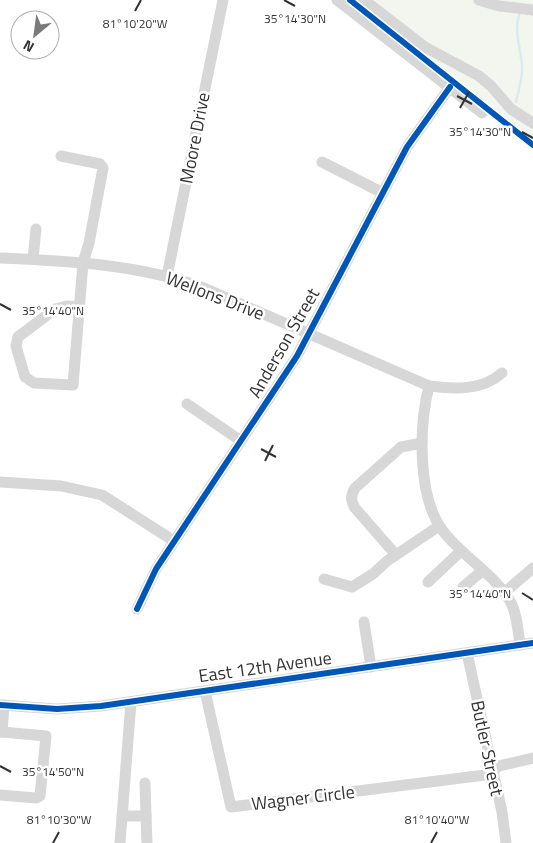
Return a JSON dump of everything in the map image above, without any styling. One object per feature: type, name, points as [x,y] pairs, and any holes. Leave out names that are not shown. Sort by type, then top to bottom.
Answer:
[{"type":"street","name":"Moore Drive","points":[[167,276],[223,0]]},
{"type":"street","points":[[337,0],[482,113]]},
{"type":"street","points":[[364,0],[425,47],[479,76],[491,86],[511,109],[533,123]]},
{"type":"street","points":[[479,0],[499,6],[530,10]]},
{"type":"street","name":"Anderson Street","points":[[137,609],[152,577],[174,542],[310,334],[381,192],[406,147],[450,88]]},
{"type":"street","points":[[61,156],[100,164],[103,168],[89,243],[83,263],[73,385],[34,383],[25,377],[16,346],[18,337],[55,308],[79,307]]},
{"type":"street","points":[[322,162],[381,192]]},
{"type":"street","points":[[33,259],[36,229]]},
{"type":"street","name":"Wellons Drive","points":[[0,258],[83,263],[167,276],[204,288],[428,386],[450,389],[470,388],[494,380],[502,373]]},
{"type":"street","points":[[428,386],[422,411],[422,443],[429,502],[439,526],[461,551],[504,593],[514,609],[520,645]]},
{"type":"street","points":[[187,404],[241,441]]},
{"type":"street","points":[[391,558],[354,508],[351,502],[351,494],[355,488],[401,447],[422,443]]},
{"type":"street","points":[[0,482],[61,486],[102,495],[174,542]]},
{"type":"street","points":[[324,579],[352,587],[439,526]]},
{"type":"street","points":[[428,582],[461,551]]},
{"type":"street","points":[[504,593],[533,568]]},
{"type":"street","points":[[463,587],[482,571]]},
{"type":"street","points":[[364,622],[371,667]]},
{"type":"street","name":"East 12th Avenue","points":[[2,705],[57,709],[131,702],[533,643]]},
{"type":"street","name":"Butler Street","points":[[467,653],[502,812],[506,843]]},
{"type":"street","name":"Wagner Circle","points":[[205,691],[231,807],[485,775],[492,770]]},
{"type":"street","points":[[120,843],[131,702]]},
{"type":"street","points":[[0,795],[36,798],[40,796],[46,736],[1,732],[2,705]]},
{"type":"street","points":[[492,770],[499,766],[533,758]]},
{"type":"street","points":[[145,783],[147,843]]},
{"type":"street","points":[[122,816],[146,816]]},
{"type":"shaded area","points":[[343,0],[533,0],[533,150]]},
{"type":"waterway","points":[[516,102],[522,71],[517,33],[520,12]]},
{"type":"cycle path","points":[[350,0],[533,145]]},
{"type":"cycle path","points":[[137,609],[156,569],[297,356],[407,147],[450,87]]},
{"type":"cycle path","points":[[0,705],[57,709],[101,706],[533,643]]}]
